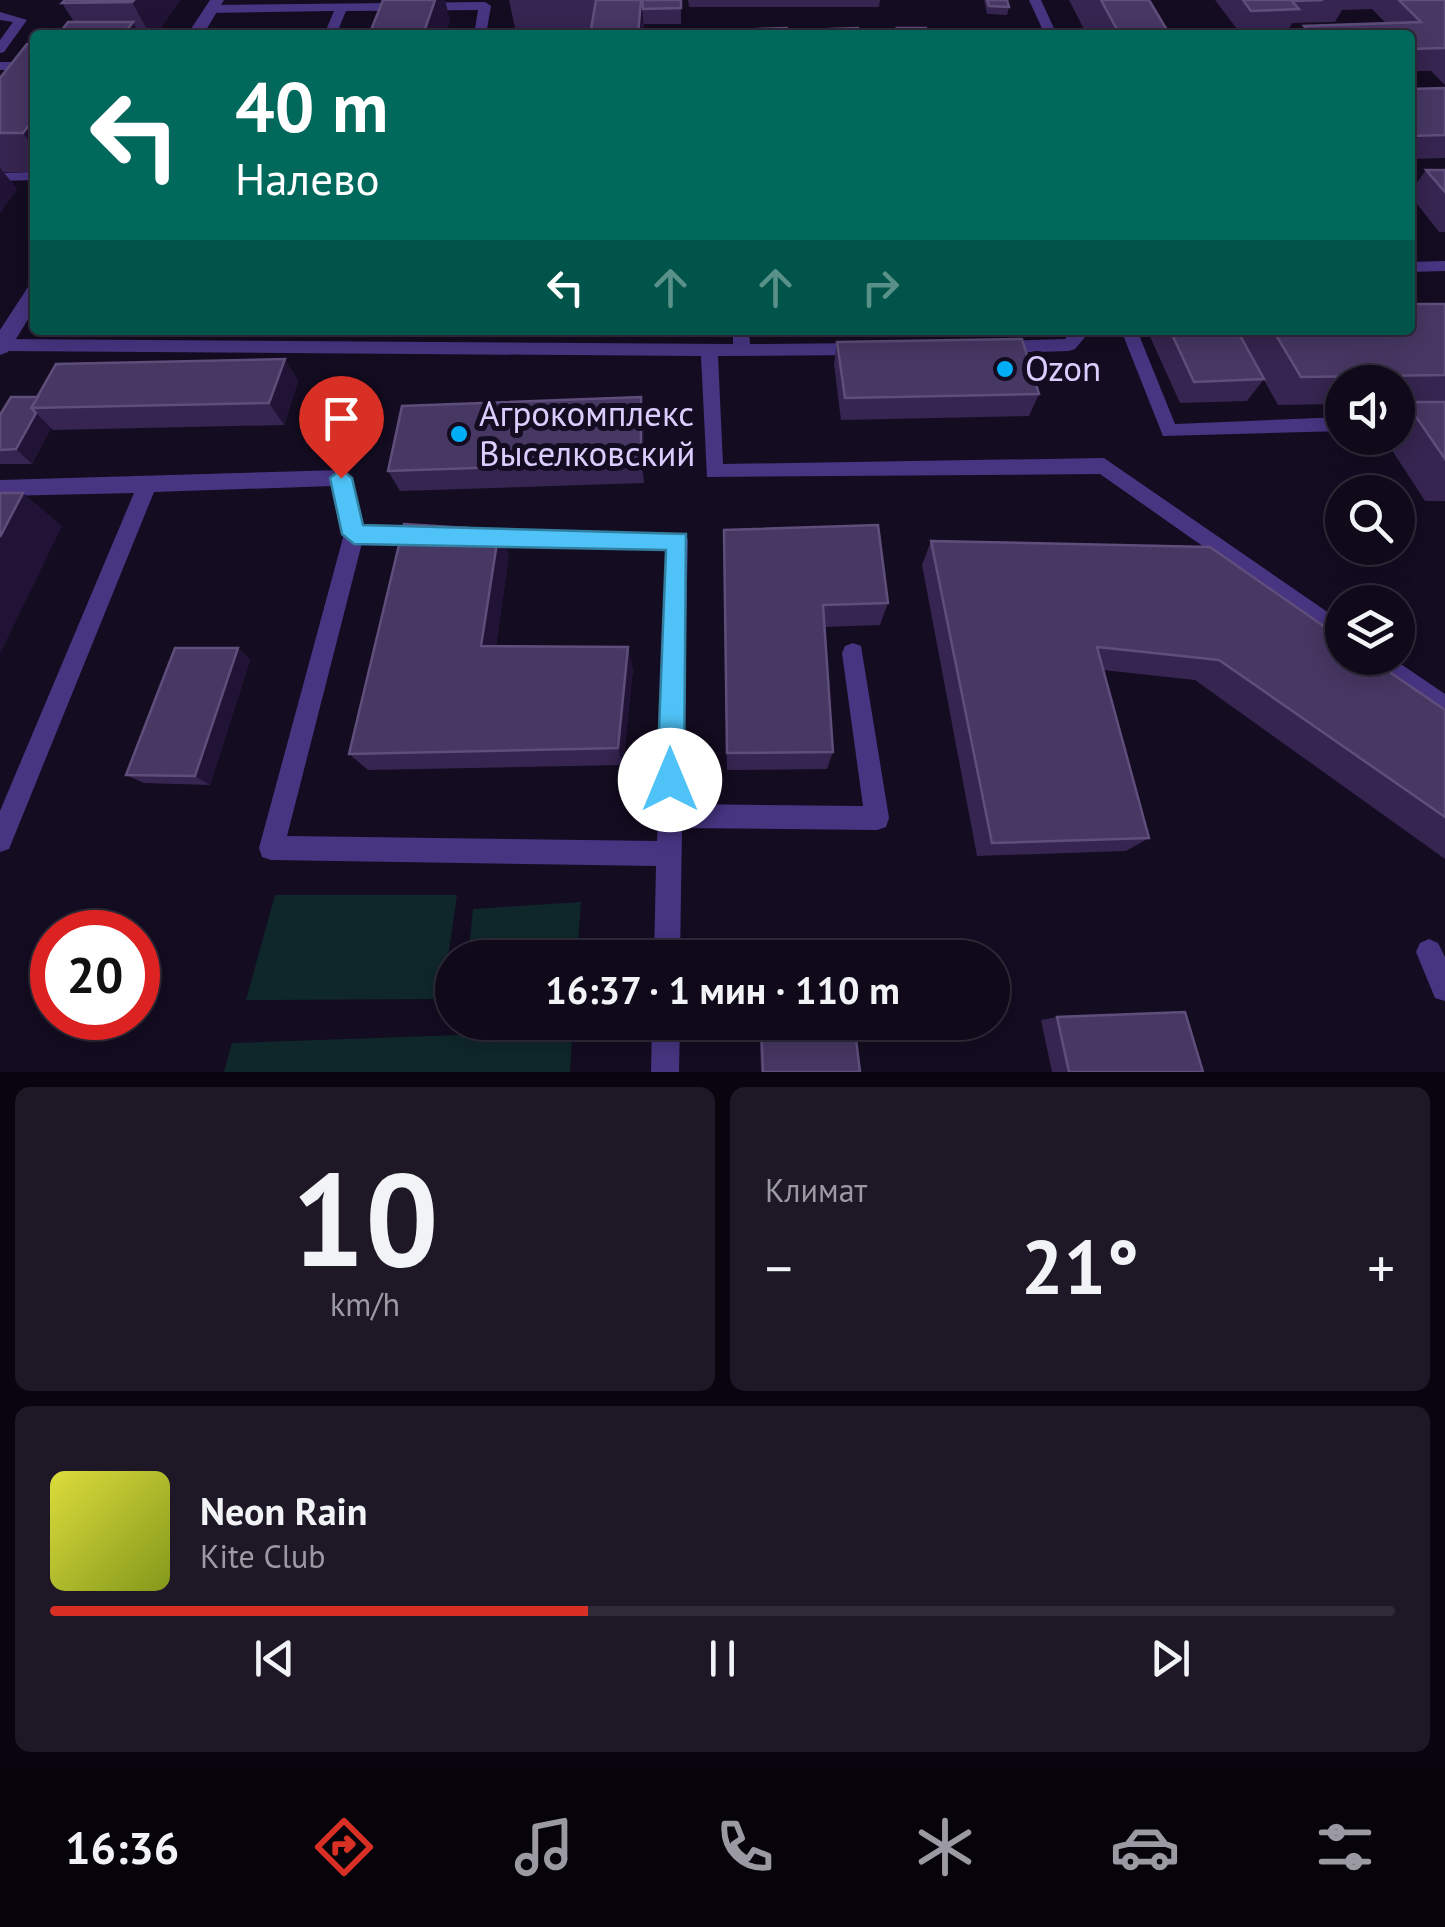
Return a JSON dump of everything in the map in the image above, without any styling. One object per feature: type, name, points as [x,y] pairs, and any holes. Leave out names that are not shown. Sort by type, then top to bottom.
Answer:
[{"type":"street","points":[[198,30],[214,5]]},
{"type":"street","points":[[0,346],[30,302]]},
{"type":"lane","points":[[1035,0],[1049,30]]},
{"type":"lane","points":[[214,5],[341,8],[486,3],[481,30]]},
{"type":"lane","points":[[332,30],[341,8]]},
{"type":"lane","points":[[0,16],[21,20],[0,49]]},
{"type":"lane","points":[[0,66],[30,66]]},
{"type":"lane","points":[[24,89],[30,82]]},
{"type":"lane","points":[[0,177],[30,176]]},
{"type":"lane","points":[[1415,267],[1445,266]]},
{"type":"lane","points":[[741,335],[742,351]]},
{"type":"lane","points":[[973,347],[1069,345],[1078,335]]},
{"type":"lane","points":[[1131,335],[1169,430],[1325,425]]},
{"type":"lane","points":[[0,346],[390,337],[742,351],[877,348]]},
{"type":"lane","points":[[709,350],[714,472],[1104,466],[1325,622]]},
{"type":"lane","points":[[0,488],[341,478],[354,534],[271,848],[668,854]]},
{"type":"lane","points":[[0,840],[147,485]]},
{"type":"lane","points":[[354,534],[678,540],[666,940]]},
{"type":"lane","points":[[670,816],[877,818],[853,653]]},
{"type":"lane","points":[[1399,675],[1445,707]]},
{"type":"lane","points":[[1429,952],[1445,988]]},
{"type":"lane","points":[[665,1072],[666,1040]]},
{"type":"green space","points":[[275,895],[457,895],[451,940],[435,940],[435,999],[246,1000]]},
{"type":"green space","points":[[581,902],[578,940],[470,940],[473,909]]},
{"type":"green space","points":[[435,1036],[435,1040],[572,1040],[570,1072],[224,1072],[232,1043]]},
{"type":"building","points":[[65,0],[134,0],[62,3]]},
{"type":"building","points":[[383,0],[435,0],[425,30],[371,30]]},
{"type":"building","points":[[596,0],[641,0],[638,30],[591,30]]},
{"type":"building","points":[[642,0],[681,0],[681,8],[643,9]]},
{"type":"building","points":[[987,0],[1007,0],[1009,7],[989,6]]},
{"type":"building","points":[[1101,0],[1149,0],[1167,30],[1117,30]]},
{"type":"building","points":[[1243,0],[1323,0],[1292,1],[1299,9],[1251,11]]},
{"type":"building","points":[[1399,0],[1445,0],[1445,48],[1415,49],[1415,30],[1308,30],[1304,26],[1421,22]]},
{"type":"building","points":[[68,22],[133,22],[127,30],[62,30]]},
{"type":"building","points":[[30,44],[30,124],[23,133],[0,133],[0,78]]},
{"type":"building","points":[[1445,88],[1445,135],[1415,136],[1415,89]]},
{"type":"building","points":[[1426,170],[1445,170],[1445,192]]},
{"type":"building","points":[[1415,304],[1445,304],[1445,375],[1415,375],[1415,365],[1325,365],[1325,377],[1301,377],[1276,335],[1415,335]]},
{"type":"building","points":[[1172,335],[1240,335],[1264,379],[1194,382]]},
{"type":"building","points":[[1022,339],[1039,394],[845,398],[837,342]]},
{"type":"building","points":[[285,359],[269,403],[31,408],[56,364]]},
{"type":"building","points":[[11,397],[38,397],[31,408],[36,413],[16,449],[0,450],[0,415]]},
{"type":"building","points":[[641,397],[641,462],[388,471],[402,406]]},
{"type":"building","points":[[1415,402],[1445,402],[1445,459],[1415,415]]},
{"type":"building","points":[[0,493],[23,493],[0,537]]},
{"type":"building","points":[[404,524],[499,530],[481,646],[628,647],[618,748],[349,754]]},
{"type":"building","points":[[878,525],[888,603],[823,605],[833,752],[727,753],[724,530]]},
{"type":"building","points":[[931,541],[1210,547],[1325,627],[1325,675],[1394,675],[1445,710],[1445,817],[1219,660],[1097,647],[1149,838],[992,843]]},
{"type":"building","points":[[175,648],[238,648],[195,776],[126,775]]},
{"type":"building","points":[[1185,1012],[1203,1072],[1069,1072],[1057,1017]]},
{"type":"building","points":[[762,1040],[856,1040],[860,1072],[763,1072]]},
{"type":"place","name":"Ozon","points":[[1005,369]]},
{"type":"place","name":"Агрокомплекс Выселковский","points":[[459,434]]},
{"type":"route","points":[[341,478],[354,534],[678,540],[670,780]]}]
